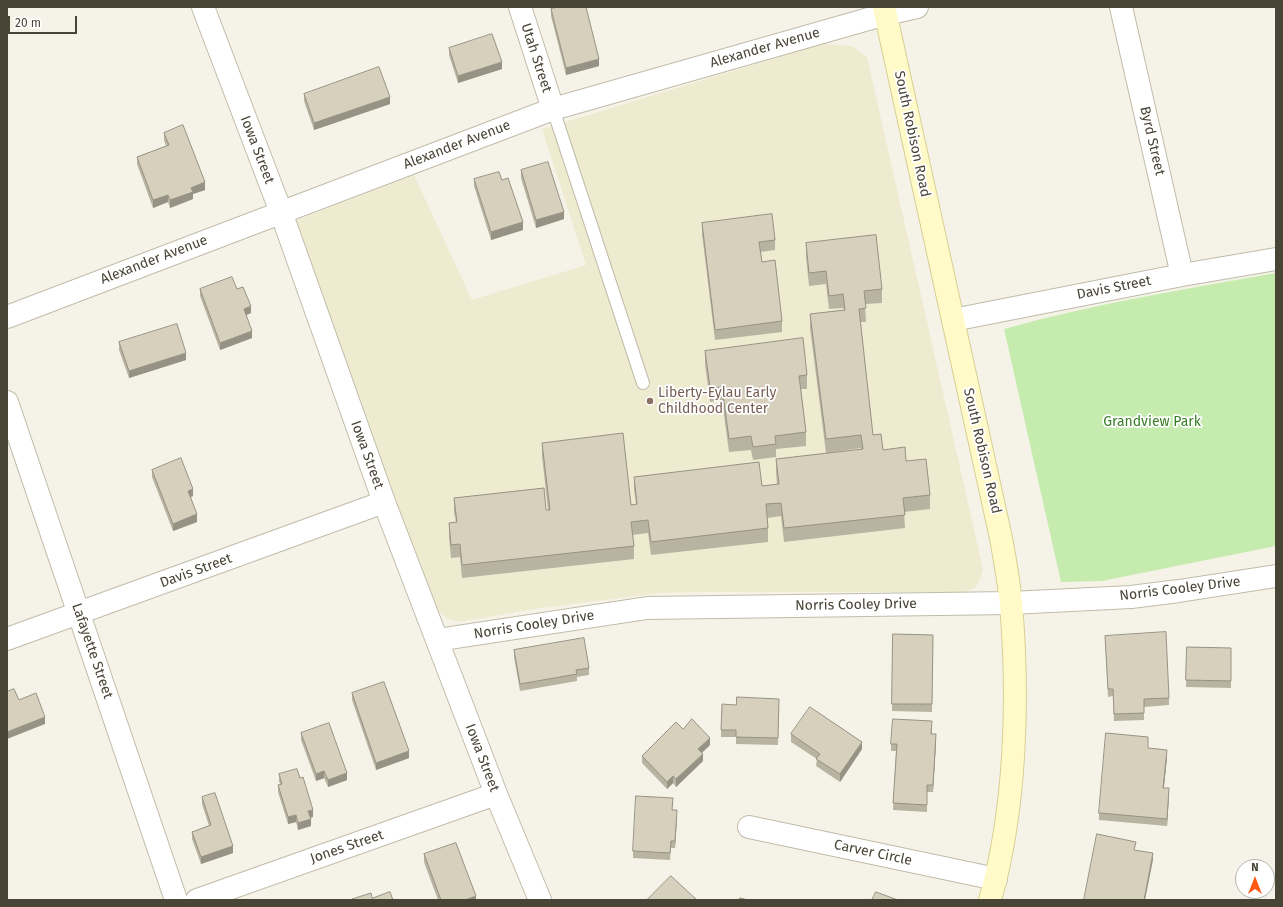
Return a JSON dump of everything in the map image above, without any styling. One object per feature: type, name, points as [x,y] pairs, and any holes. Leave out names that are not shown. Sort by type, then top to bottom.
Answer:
[{"type":"main road","name":"South Robison Road","points":[[885,11],[1001,538],[1011,603],[1015,703],[1012,767],[1006,824],[996,879],[990,900]]},
{"type":"street","name":"Iowa Street","points":[[203,7],[281,212],[384,502],[496,794],[540,900]]},
{"type":"street","name":"Utah Street","points":[[520,7],[553,109]]},
{"type":"street","name":"Alexander Avenue","points":[[7,317],[553,109],[885,11],[917,7]]},
{"type":"street","name":"Byrd Street","points":[[1121,7],[1182,275]]},
{"type":"street","name":"Davis Street","points":[[953,320],[1182,275],[1276,259]]},
{"type":"street","name":"Lafayette Street","points":[[7,402],[176,900]]},
{"type":"street","name":"Davis Street","points":[[7,639],[384,502]]},
{"type":"street","name":"Norris Cooley Drive","points":[[437,640],[647,608],[1011,603],[1131,597],[1276,576]]},
{"type":"street","name":"Jones Street","points":[[197,900],[496,794]]},
{"type":"street","name":"Carver Circle","points":[[749,827],[996,879]]},
{"type":"lane","points":[[553,109],[643,383]]},
{"type":"shaded area","name":"Liberty-Eylau Early Childhood Center","points":[[822,44],[852,46],[867,57],[983,569],[981,577],[975,588],[964,592],[660,593],[542,608],[464,621],[453,621],[445,617],[439,612],[434,603],[394,502],[295,221],[414,175],[472,300],[586,265],[542,129]]},
{"type":"green space","name":"Grandview Park","points":[[1276,273],[1276,546],[1102,581],[1061,582],[1004,329],[1071,312],[1173,291]]},
{"type":"building","points":[[558,7],[586,7],[599,59],[566,68],[551,9]]},
{"type":"building","points":[[492,34],[502,62],[458,76],[449,48]]},
{"type":"building","points":[[379,67],[390,97],[314,123],[304,94]]},
{"type":"building","points":[[183,125],[205,182],[191,188],[193,192],[170,200],[168,195],[153,200],[137,157],[169,145],[164,133]]},
{"type":"building","points":[[548,162],[564,212],[536,220],[521,170]]},
{"type":"building","points":[[499,172],[502,180],[508,178],[523,222],[491,232],[474,179]]},
{"type":"building","points":[[772,214],[775,240],[759,242],[762,262],[775,260],[782,321],[715,330],[702,223]]},
{"type":"building","points":[[876,235],[882,289],[864,291],[866,308],[859,309],[873,435],[881,434],[883,450],[905,447],[906,461],[926,459],[930,495],[903,498],[905,515],[784,528],[781,503],[766,504],[768,528],[651,542],[648,520],[631,522],[634,546],[462,565],[460,544],[451,545],[449,523],[457,522],[454,498],[544,488],[546,510],[550,510],[542,443],[623,433],[631,505],[637,504],[634,477],[759,462],[762,486],[779,484],[776,459],[863,449],[861,435],[826,439],[810,314],[845,310],[843,294],[829,296],[826,271],[809,273],[806,243]]},
{"type":"building","points":[[232,277],[237,289],[243,287],[251,306],[244,309],[252,331],[220,343],[200,289]]},
{"type":"building","points":[[177,324],[186,353],[129,371],[119,342]]},
{"type":"building","points":[[803,338],[807,375],[799,376],[806,432],[775,436],[776,444],[753,447],[751,436],[729,439],[722,387],[710,388],[705,351]]},
{"type":"building","points":[[181,458],[193,489],[188,491],[197,514],[173,524],[152,470]]},
{"type":"building","points":[[1166,632],[1169,698],[1144,699],[1144,713],[1114,714],[1113,689],[1108,689],[1105,636]]},
{"type":"building","points":[[893,634],[933,635],[932,704],[892,704]]},
{"type":"building","points":[[584,638],[589,668],[576,670],[577,674],[520,684],[514,650]]},
{"type":"building","points":[[1187,647],[1231,648],[1231,681],[1186,680]]},
{"type":"building","points":[[384,682],[409,751],[376,763],[352,693]]},
{"type":"building","points":[[14,689],[19,700],[36,693],[45,717],[7,732],[7,692]]},
{"type":"building","points":[[737,697],[779,699],[778,738],[736,737],[736,730],[721,730],[722,704],[736,705]]},
{"type":"building","points":[[810,707],[862,742],[840,774],[816,759],[820,754],[791,734]]},
{"type":"building","points":[[692,719],[710,738],[698,749],[703,754],[676,779],[673,776],[667,782],[642,756],[676,722],[683,729]]},
{"type":"building","points":[[893,719],[932,721],[931,734],[936,734],[933,785],[927,785],[927,805],[893,803],[897,744],[891,744]]},
{"type":"building","points":[[329,723],[347,773],[328,780],[324,771],[316,774],[301,733]]},
{"type":"building","points":[[1106,733],[1148,737],[1148,748],[1167,750],[1163,788],[1169,788],[1167,819],[1099,813]]},
{"type":"building","points":[[297,769],[300,778],[303,777],[313,810],[308,811],[311,819],[298,823],[296,815],[288,817],[278,785],[282,784],[279,774]]},
{"type":"building","points":[[215,793],[233,846],[201,857],[192,832],[211,825],[202,797]]},
{"type":"building","points":[[636,796],[673,798],[672,810],[677,810],[675,841],[671,841],[670,853],[633,851]]},
{"type":"building","points":[[1097,834],[1136,842],[1134,850],[1153,853],[1144,900],[1084,900]]},
{"type":"building","points":[[456,843],[476,896],[465,900],[441,900],[424,854]]},
{"type":"building","points":[[671,876],[697,900],[647,900]]},
{"type":"building","points":[[390,892],[393,900],[352,900],[371,893],[372,898]]},
{"type":"building","points":[[876,892],[898,900],[872,900]]},
{"type":"place","name":"Liberty-Eylau Early Childhood Center","points":[[650,401]]}]
